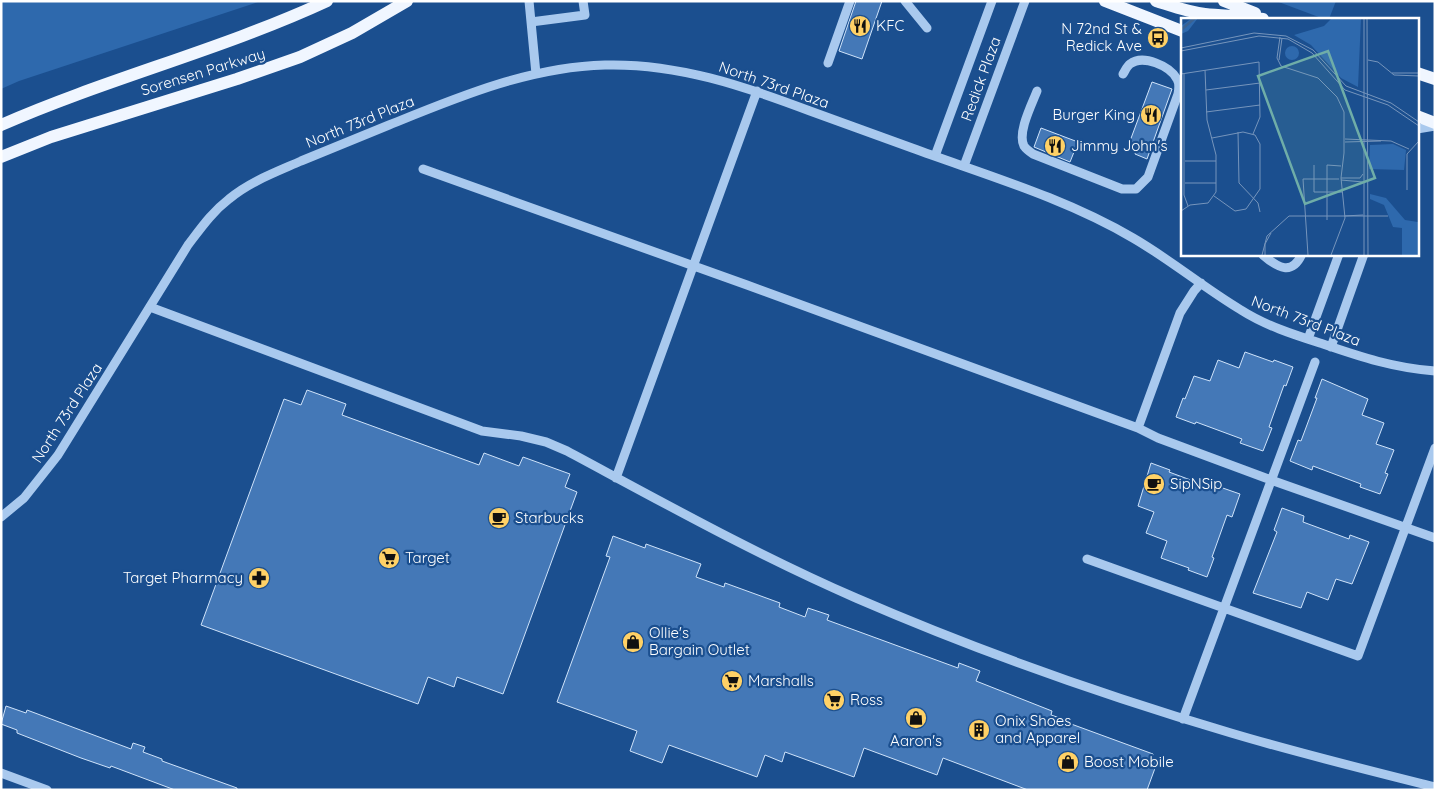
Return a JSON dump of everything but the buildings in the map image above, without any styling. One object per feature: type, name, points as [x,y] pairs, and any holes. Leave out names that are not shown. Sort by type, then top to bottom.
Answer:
[{"type":"main road","name":"Sorensen Parkway","points":[[1,125],[54,102],[260,30],[327,1]]},
{"type":"main road","name":"Sorensen Parkway","points":[[1,157],[51,137],[237,79],[300,57],[352,33],[407,1]]},
{"type":"main road","points":[[1105,1],[1181,31]]},
{"type":"main road","points":[[1156,1],[1180,9],[1205,14],[1228,14],[1256,18]]},
{"type":"main road","points":[[1224,1],[1268,18]]},
{"type":"main road","points":[[1418,73],[1435,79]]},
{"type":"main road","points":[[1418,116],[1435,124]]},
{"type":"street","points":[[529,1],[536,74]]},
{"type":"street","points":[[531,22],[584,15],[583,1]]},
{"type":"street","points":[[828,63],[850,1]]},
{"type":"street","points":[[905,1],[927,28]]},
{"type":"street","name":"Redick Plaza","points":[[935,156],[992,1]]},
{"type":"street","name":"Redick Plaza","points":[[964,166],[1025,1]]},
{"type":"street","points":[[1037,91],[1022,133],[1024,146],[1028,150],[1033,154],[1122,189],[1136,189],[1148,177],[1178,94],[1179,84],[1173,73],[1166,68],[1145,60],[1129,64],[1124,74]]},
{"type":"street","name":"North 73rd Plaza","points":[[1,516],[24,498],[58,455],[188,245],[205,222],[232,196],[289,166],[450,101],[494,85],[536,74],[578,67],[636,66],[696,74],[757,90],[964,166],[1075,210],[1157,252],[1249,315],[1308,339],[1382,364],[1413,370],[1435,371]]},
{"type":"street","points":[[616,478],[695,266],[757,90]]},
{"type":"street","points":[[1418,129],[1435,124]]},
{"type":"street","points":[[422,169],[695,266],[1138,428],[1158,438],[1271,480],[1435,538]]},
{"type":"street","points":[[1263,255],[1270,262],[1287,269],[1292,268],[1299,262],[1302,255]]},
{"type":"street","points":[[1308,339],[1339,255]]},
{"type":"street","points":[[1331,347],[1364,255]]},
{"type":"street","points":[[1138,428],[1180,313],[1201,283]]},
{"type":"street","points":[[150,307],[482,431],[521,436],[546,442],[567,451],[702,524],[856,598],[1054,677],[1183,719],[1321,758],[1435,787]]},
{"type":"street","points":[[1183,719],[1315,362]]},
{"type":"street","points":[[1087,559],[1358,656],[1435,448]]},
{"type":"street","points":[[1,773],[47,790]]},
{"type":"shaded area","points":[[1,1],[261,1],[19,81],[1,89]]},
{"type":"shaded area","points":[[1276,1],[1336,1],[1329,18],[1321,18]]},
{"type":"place","name":"KFC","points":[[860,26]]},
{"type":"place","name":"N 72nd St & Redick Ave","points":[[1158,38]]},
{"type":"place","name":"Burger King","points":[[1151,115]]},
{"type":"place","name":"Jimmy John's","points":[[1055,146]]},
{"type":"place","name":"SipNSip","points":[[1154,484]]},
{"type":"place","name":"Starbucks","points":[[499,518]]},
{"type":"place","name":"Target","points":[[389,558]]},
{"type":"place","name":"Target Pharmacy","points":[[259,578]]},
{"type":"place","name":"Ollie's Bargain Outlet","points":[[633,642]]},
{"type":"place","name":"Marshalls","points":[[732,681]]},
{"type":"place","name":"Ross","points":[[834,700]]},
{"type":"place","name":"Aaron's","points":[[916,718]]},
{"type":"place","name":"Onix Shoes and Apparel","points":[[979,730]]},
{"type":"place","name":"Boost Mobile","points":[[1068,762]]}]
